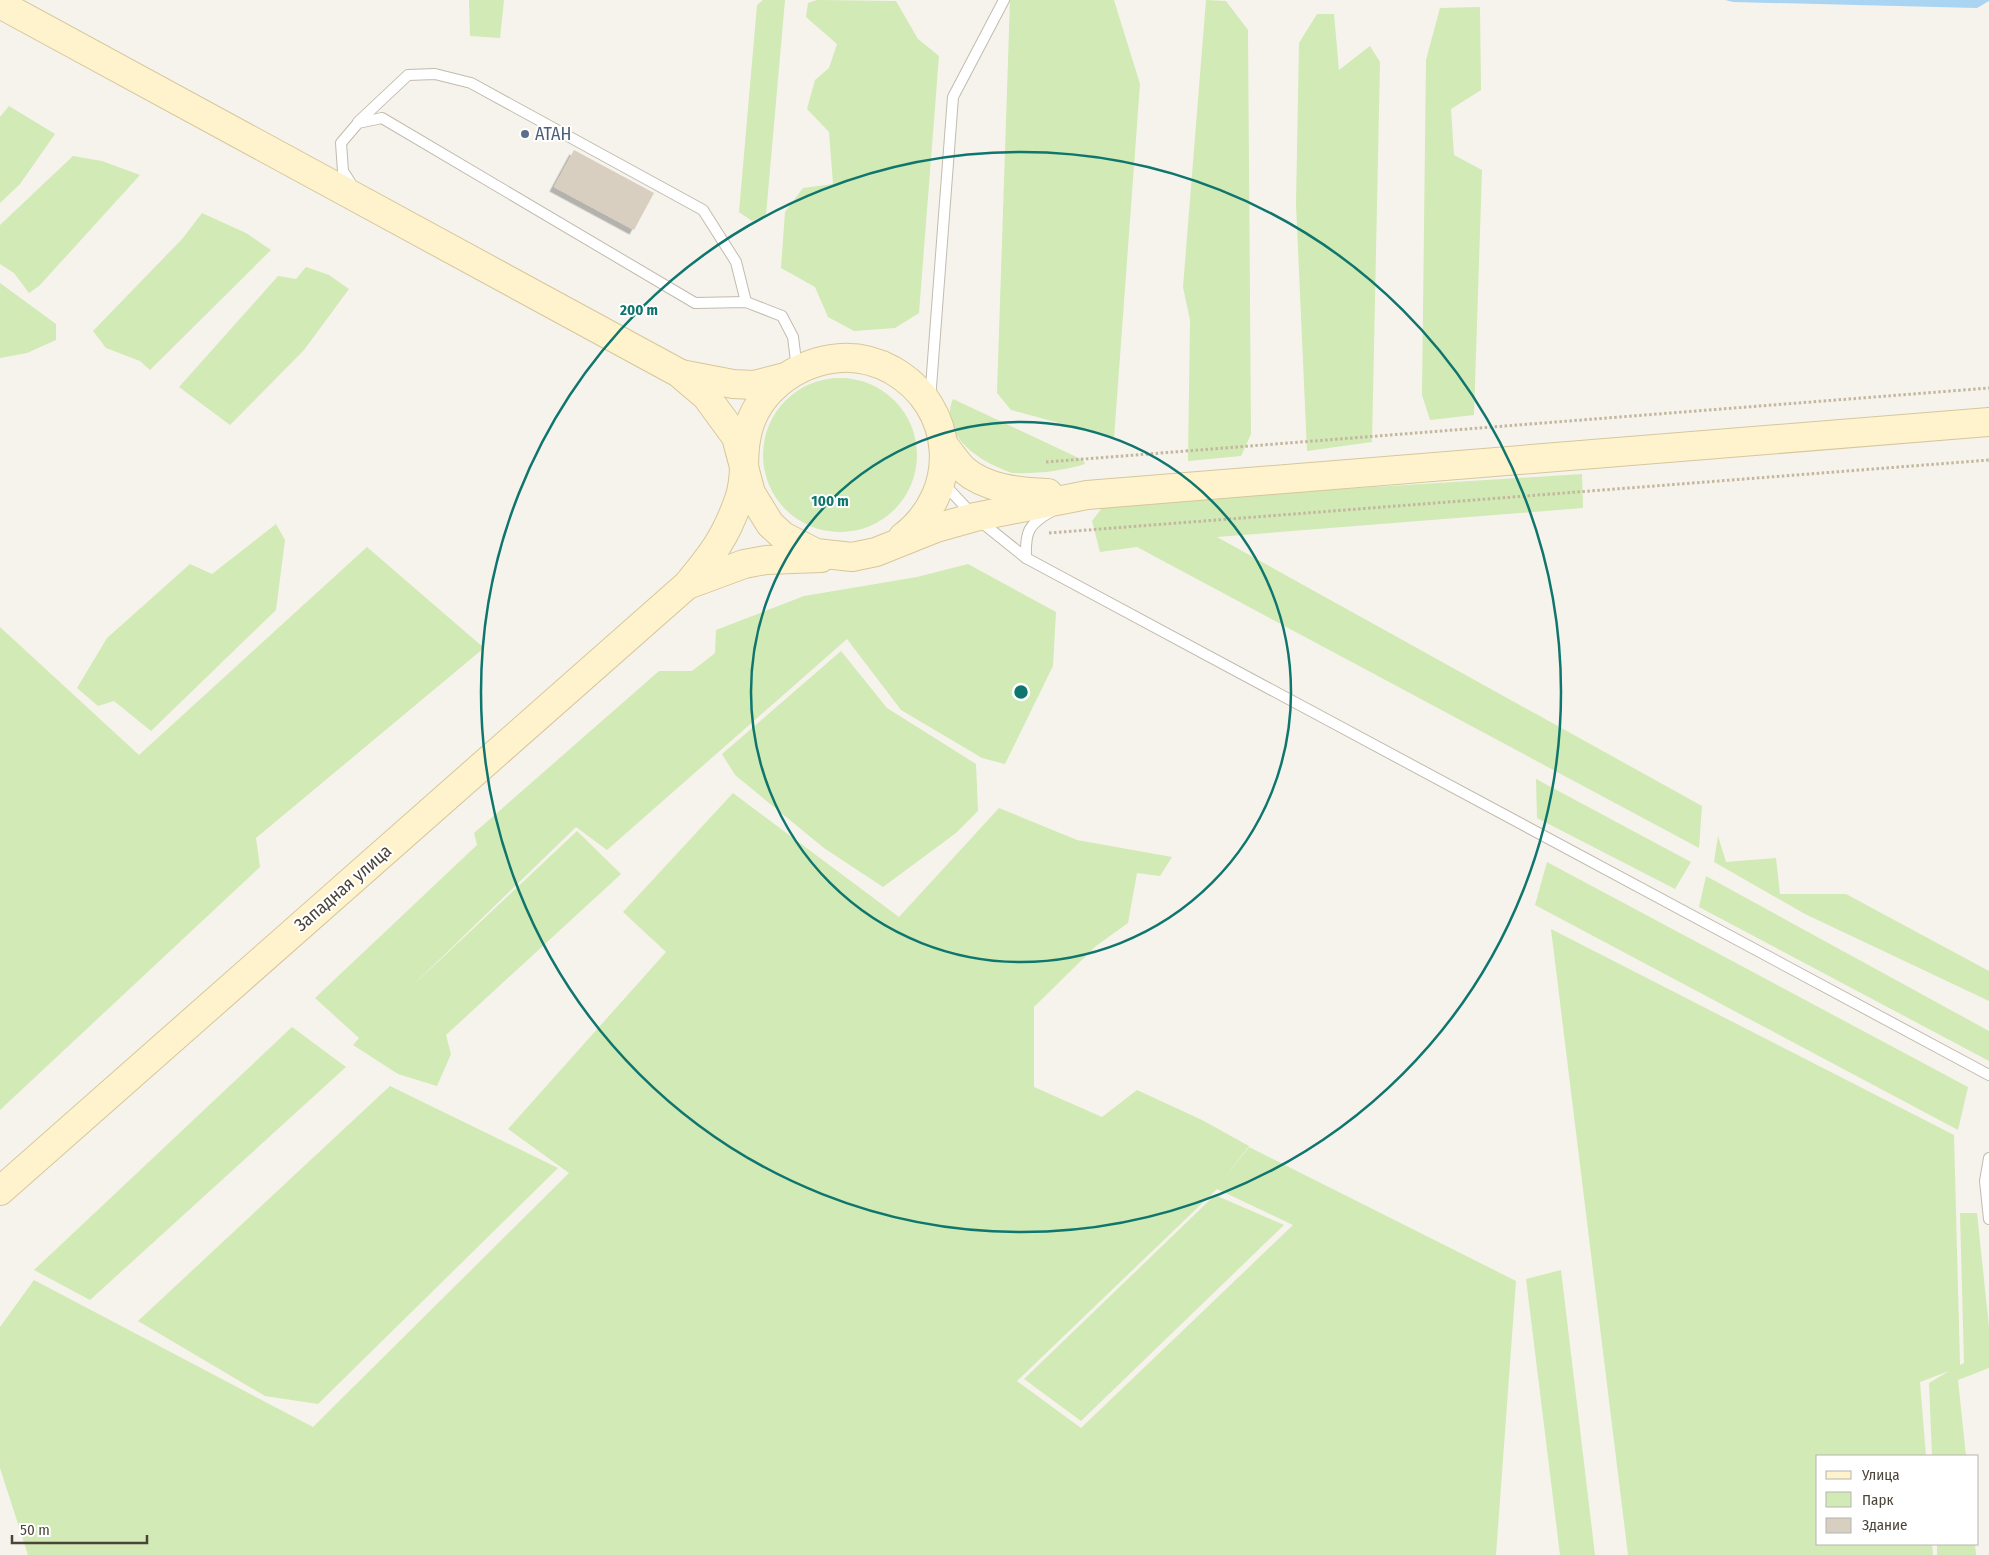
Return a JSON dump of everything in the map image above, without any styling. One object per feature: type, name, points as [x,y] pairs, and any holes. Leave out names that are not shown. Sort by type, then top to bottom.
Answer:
[{"type":"main road","points":[[0,4],[363,203],[679,373],[706,396],[736,437],[746,475],[759,509],[783,536],[816,553],[852,557],[876,552],[898,541],[975,517],[1087,495],[1989,422]]},
{"type":"main road","points":[[679,373],[733,384],[754,385],[823,360],[843,358],[864,359],[884,366],[902,376],[918,389],[930,406],[939,425],[944,445],[944,464],[935,500],[913,530],[898,541]]},
{"type":"main road","points":[[746,475],[744,457],[746,438],[751,420],[771,389],[791,373]]},
{"type":"main road","points":[[944,445],[962,468],[986,482],[1013,490],[1087,495]]},
{"type":"main road","name":"Западная улица","points":[[0,1191],[687,585],[723,540],[746,475]]},
{"type":"main road","name":"Западная улица","points":[[687,585],[719,572],[766,560],[852,557]]},
{"type":"lane","points":[[930,406],[953,97],[1004,0]]},
{"type":"lane","points":[[363,203],[343,171],[340,142],[408,75],[435,74],[471,83],[703,210],[736,262],[746,302]]},
{"type":"lane","points":[[358,123],[382,118],[695,303],[746,302],[782,316],[793,337],[791,373]]},
{"type":"lane","points":[[941,482],[975,517],[1026,558],[1106,598],[1989,1075]]},
{"type":"lane","points":[[1026,558],[1025,537],[1030,527],[1049,513],[1087,495]]},
{"type":"lane","points":[[1989,1158],[1985,1181],[1989,1219]]},
{"type":"path","points":[[1046,462],[1989,388]]},
{"type":"path","points":[[1049,533],[1989,460]]},
{"type":"green space","points":[[469,0],[504,0],[500,38],[470,36]]},
{"type":"green space","points":[[763,0],[785,0],[766,215],[752,221],[739,212],[757,5]]},
{"type":"green space","points":[[817,0],[896,1],[918,39],[939,56],[919,313],[895,328],[854,331],[828,317],[815,287],[781,268],[785,212],[803,188],[833,184],[829,132],[807,109],[815,80],[829,68],[837,44],[806,17],[808,3]]},
{"type":"green space","points":[[1010,0],[1114,0],[1140,84],[1114,438],[1011,410],[997,393]]},
{"type":"green space","points":[[1206,0],[1226,1],[1248,30],[1251,434],[1241,456],[1188,461],[1190,320],[1183,287]]},
{"type":"green space","points":[[1480,7],[1481,90],[1451,109],[1454,155],[1482,170],[1474,415],[1430,420],[1422,395],[1426,60],[1440,8]]},
{"type":"green space","points":[[1317,14],[1334,14],[1339,70],[1370,46],[1380,62],[1372,442],[1307,451],[1296,204],[1299,43]]},
{"type":"green space","points":[[9,106],[55,134],[20,184],[0,203],[0,117]]},
{"type":"green space","points":[[73,156],[102,161],[140,175],[39,286],[29,293],[14,273],[0,264],[0,225]]},
{"type":"green space","points":[[202,213],[246,233],[271,250],[150,370],[140,361],[106,348],[93,331],[183,238]]},
{"type":"green space","points":[[306,267],[329,275],[349,289],[304,350],[230,425],[179,387],[278,276],[296,279]]},
{"type":"green space","points":[[0,283],[56,324],[56,340],[27,353],[0,358]]},
{"type":"green space","points":[[840,378],[855,379],[870,384],[895,400],[911,425],[916,440],[916,470],[911,485],[895,510],[870,526],[855,531],[840,532],[825,531],[810,526],[785,510],[769,485],[764,470],[763,455],[764,440],[769,425],[785,400],[810,384],[825,379]]},
{"type":"green space","points":[[953,399],[1083,460],[1085,464],[1049,472],[1031,473],[1013,473],[995,466],[976,455],[959,439],[950,420]]},
{"type":"green space","points":[[1582,474],[1583,508],[1217,537],[1702,806],[1699,848],[1137,547],[1100,552],[1092,521],[1105,504]]},
{"type":"green space","points":[[276,524],[285,540],[276,610],[151,731],[114,701],[98,706],[77,688],[107,638],[190,564],[212,574]]},
{"type":"green space","points":[[367,547],[484,648],[256,838],[260,867],[0,1110],[0,627],[139,755]]},
{"type":"green space","points":[[968,564],[1056,612],[1053,666],[1005,764],[982,758],[901,710],[847,639],[607,850],[576,827],[407,991],[577,831],[621,874],[446,1035],[451,1054],[437,1086],[398,1074],[353,1045],[359,1038],[315,998],[477,845],[474,833],[659,671],[692,671],[715,653],[716,630],[804,596],[917,577]]},
{"type":"green space","points":[[841,651],[887,708],[976,764],[978,811],[956,833],[883,887],[824,848],[735,775],[722,754]]},
{"type":"green space","points":[[1536,779],[1691,862],[1675,889],[1537,818]]},
{"type":"green space","points":[[733,793],[899,917],[999,808],[1077,840],[1172,857],[1160,876],[1137,873],[1128,923],[1096,946],[1034,1007],[1034,1087],[1102,1117],[1137,1090],[1202,1120],[1249,1146],[1223,1180],[1249,1147],[1516,1281],[1496,1555],[28,1555],[0,1468],[0,1327],[34,1280],[313,1427],[569,1173],[508,1129],[666,952],[623,912]],"holes":[[[1217,1189],[1293,1225],[1081,1428],[1017,1381]]]},
{"type":"green space","points":[[1718,836],[1726,862],[1776,858],[1780,894],[1846,894],[1989,971],[1989,1001],[1805,914],[1714,862]]},
{"type":"green space","points":[[1547,862],[1968,1087],[1958,1130],[1535,905]]},
{"type":"green space","points":[[1706,876],[1989,1031],[1989,1061],[1699,907]]},
{"type":"green space","points":[[1551,929],[1954,1135],[1960,1365],[1964,1363],[1960,1213],[1977,1213],[1989,1327],[1989,1368],[1958,1380],[1966,1455],[1932,1455],[1929,1383],[1949,1371],[1920,1382],[1926,1455],[1816,1455],[1816,1545],[1932,1545],[1933,1555],[1628,1555]]},
{"type":"green space","points":[[292,1027],[346,1067],[90,1300],[34,1270]]},
{"type":"green space","points":[[390,1086],[558,1168],[318,1404],[265,1396],[138,1321]]},
{"type":"green space","points":[[1215,1195],[1284,1225],[1081,1421],[1024,1379]]},
{"type":"green space","points":[[1561,1270],[1595,1555],[1560,1555],[1526,1279]]},
{"type":"green space","points":[[1937,1545],[1975,1545],[1976,1555],[1937,1555]]},
{"type":"water","points":[[1725,0],[1989,1],[1977,8],[1733,2]]},
{"type":"building","points":[[574,150],[654,193],[634,230],[554,187]]},
{"type":"place","name":"АТАН","points":[[525,134]]}]
